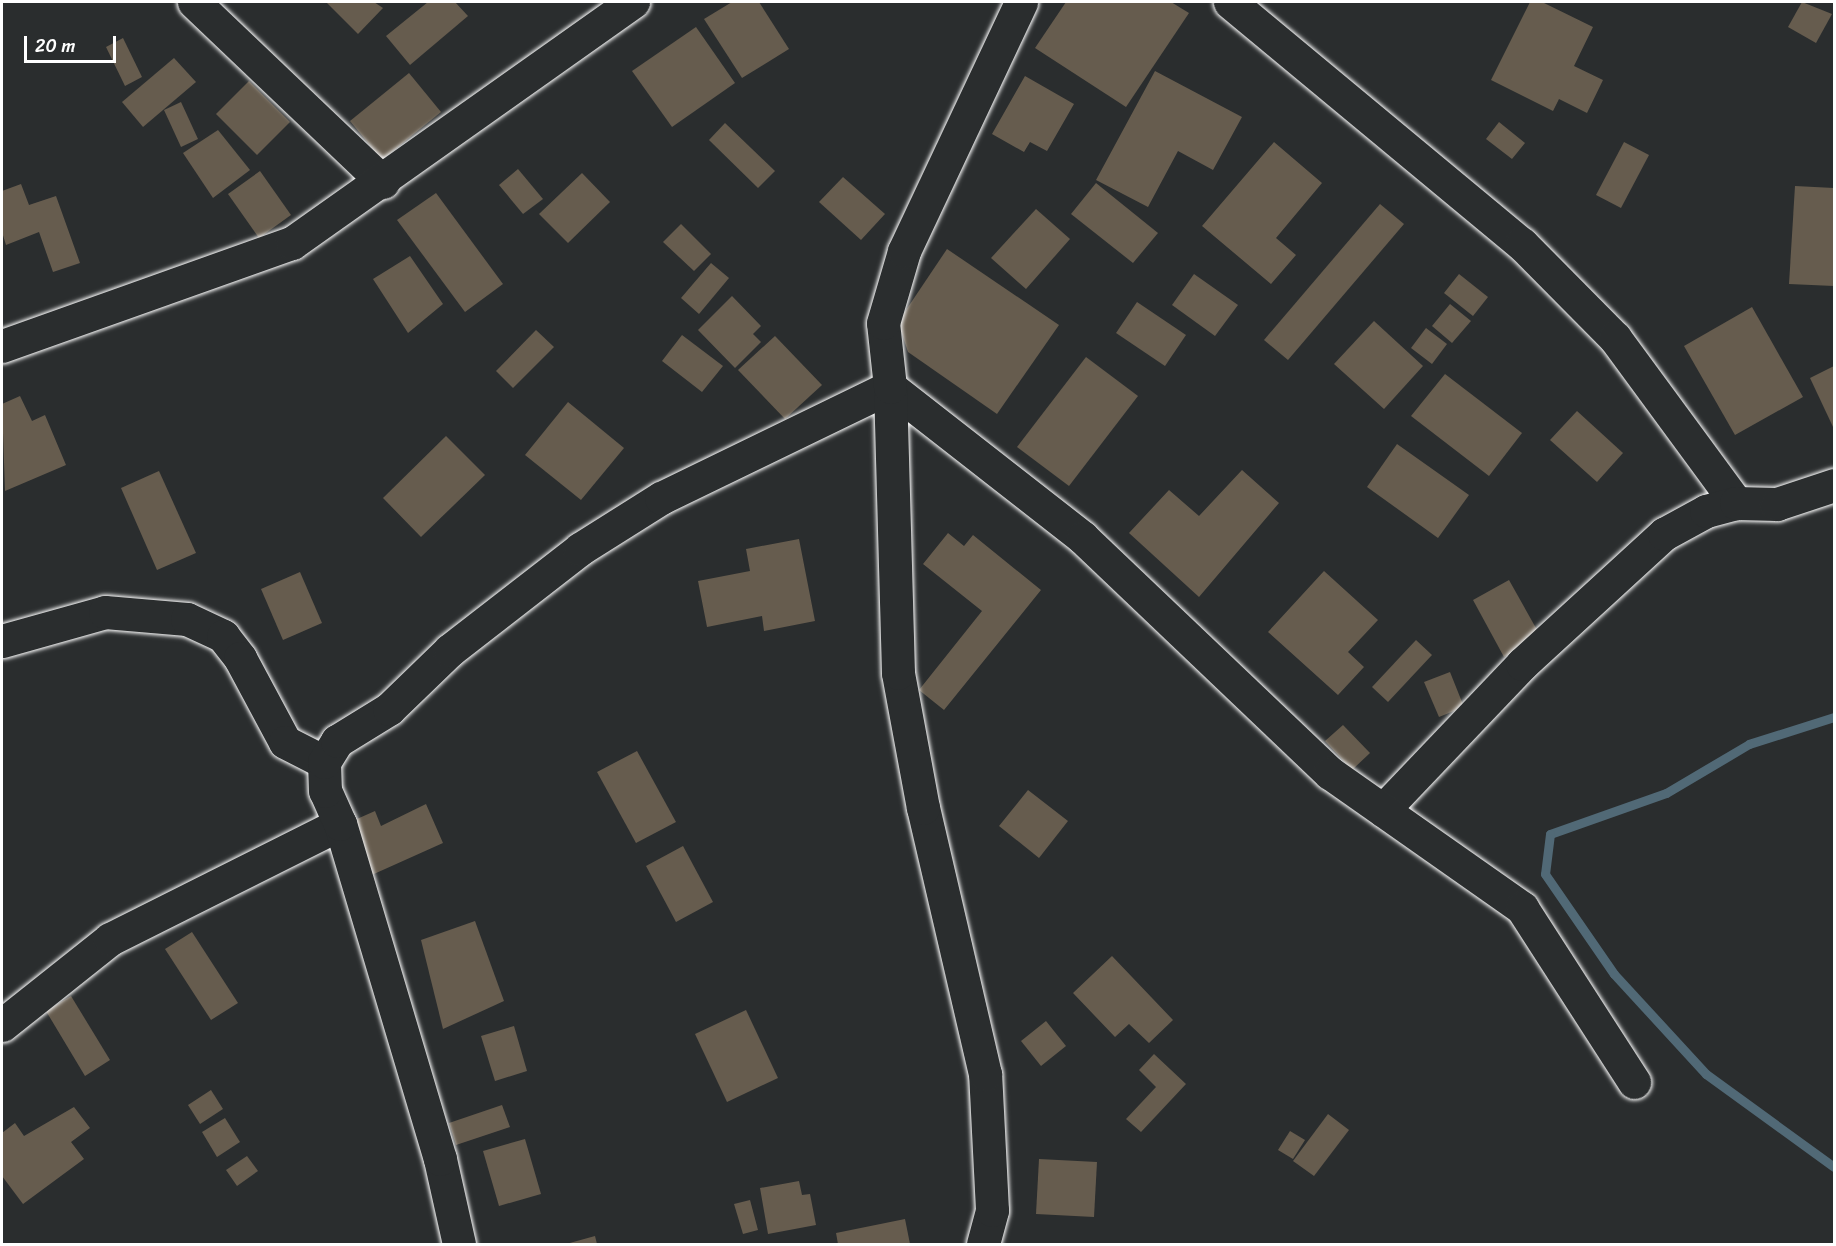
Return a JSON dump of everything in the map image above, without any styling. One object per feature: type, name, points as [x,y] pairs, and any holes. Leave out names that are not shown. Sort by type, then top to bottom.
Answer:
[{"type":"street","points":[[194,2],[383,182]]},
{"type":"street","points":[[2,346],[292,243],[383,182],[633,2]]},
{"type":"street","points":[[983,1245],[992,1210],[986,1074],[923,808],[898,673],[890,387],[883,323],[904,251],[1021,2]]},
{"type":"street","points":[[1230,2],[1522,244],[1615,338],[1736,503]]},
{"type":"street","points":[[459,1245],[441,1159],[340,824],[325,792],[324,762],[337,741],[389,709],[459,643],[580,549],[661,498],[890,387]]},
{"type":"street","points":[[890,387],[1083,538],[1330,773],[1522,908],[1634,1082]]},
{"type":"street","points":[[1383,810],[1522,664],[1664,534],[1706,511],[1736,503],[1777,504],[1834,485]]},
{"type":"street","points":[[2,641],[105,612],[187,620],[223,636],[240,658],[285,742],[324,762]]},
{"type":"street","points":[[2,1025],[110,939],[340,824]]},
{"type":"building","points":[[326,2],[374,2],[383,8],[358,34]]},
{"type":"building","points":[[428,2],[455,2],[468,16],[410,65],[386,36]]},
{"type":"building","points":[[732,2],[759,2],[789,49],[742,78],[704,19]]},
{"type":"building","points":[[1066,2],[1171,2],[1189,13],[1126,107],[1035,48]]},
{"type":"building","points":[[1530,2],[1542,2],[1593,27],[1574,66],[1603,80],[1587,113],[1559,99],[1553,111],[1491,80]]},
{"type":"building","points":[[1802,2],[1832,14],[1816,43],[1788,27]]},
{"type":"building","points":[[696,27],[735,83],[672,127],[632,71]]},
{"type":"building","points":[[123,38],[142,77],[125,86],[106,47]]},
{"type":"building","points":[[174,58],[196,82],[143,127],[122,102]]},
{"type":"building","points":[[1155,71],[1242,117],[1213,170],[1178,151],[1148,207],[1096,180]]},
{"type":"building","points":[[409,73],[441,112],[382,160],[350,121]]},
{"type":"building","points":[[1025,76],[1074,104],[1047,151],[1030,142],[1024,152],[992,134]]},
{"type":"building","points":[[249,81],[290,122],[257,155],[216,114]]},
{"type":"building","points":[[181,102],[198,139],[181,147],[164,110]]},
{"type":"building","points":[[1499,122],[1525,143],[1512,159],[1486,139]]},
{"type":"building","points":[[725,123],[775,171],[758,188],[709,140]]},
{"type":"building","points":[[218,130],[250,170],[213,198],[183,153]]},
{"type":"building","points":[[1274,142],[1322,183],[1276,238],[1296,255],[1271,284],[1202,226]]},
{"type":"building","points":[[1624,142],[1649,155],[1621,208],[1596,195]]},
{"type":"building","points":[[518,169],[543,199],[523,214],[499,185]]},
{"type":"building","points":[[260,171],[291,215],[259,238],[228,194]]},
{"type":"building","points":[[582,173],[610,202],[568,243],[539,214]]},
{"type":"building","points":[[843,177],[885,214],[861,240],[819,202]]},
{"type":"building","points":[[1096,183],[1158,233],[1133,263],[1071,214]]},
{"type":"building","points":[[21,184],[29,205],[56,196],[80,263],[53,272],[39,232],[6,245],[2,232],[2,191]]},
{"type":"building","points":[[1795,186],[1834,188],[1834,286],[1789,284]]},
{"type":"building","points":[[436,193],[503,284],[465,312],[397,220]]},
{"type":"building","points":[[1380,204],[1404,224],[1288,360],[1264,340]]},
{"type":"building","points":[[1036,209],[1070,239],[1026,289],[991,258]]},
{"type":"building","points":[[681,224],[711,254],[694,271],[663,242]]},
{"type":"building","points":[[947,249],[1059,325],[997,414],[908,352],[898,322]]},
{"type":"building","points":[[410,256],[443,304],[408,333],[373,279]]},
{"type":"building","points":[[711,263],[729,278],[699,314],[681,298]]},
{"type":"building","points":[[1194,274],[1238,305],[1215,336],[1172,305]]},
{"type":"building","points":[[1459,274],[1488,297],[1473,316],[1444,293]]},
{"type":"building","points":[[732,296],[761,326],[753,334],[761,342],[735,368],[698,330]]},
{"type":"building","points":[[1137,302],[1186,335],[1165,366],[1116,333]]},
{"type":"building","points":[[1450,304],[1471,321],[1452,343],[1432,326]]},
{"type":"building","points":[[1752,307],[1803,397],[1735,435],[1684,346]]},
{"type":"building","points":[[1374,321],[1423,366],[1384,409],[1334,364]]},
{"type":"building","points":[[1426,328],[1447,344],[1432,364],[1411,348]]},
{"type":"building","points":[[536,330],[554,347],[513,388],[496,371]]},
{"type":"building","points":[[682,335],[723,366],[702,392],[662,361]]},
{"type":"building","points":[[775,336],[822,385],[785,419],[738,370]]},
{"type":"building","points":[[1086,357],[1138,396],[1069,486],[1017,447]]},
{"type":"building","points":[[1834,366],[1834,429],[1810,378]]},
{"type":"building","points":[[1445,374],[1522,433],[1489,476],[1411,416]]},
{"type":"building","points":[[20,396],[32,421],[45,415],[66,465],[5,491],[2,404]]},
{"type":"building","points":[[568,402],[624,448],[581,500],[525,455]]},
{"type":"building","points":[[1577,411],[1623,453],[1597,482],[1550,440]]},
{"type":"building","points":[[446,436],[485,475],[421,537],[383,498]]},
{"type":"building","points":[[1397,444],[1469,495],[1438,538],[1367,487]]},
{"type":"building","points":[[1242,470],[1279,503],[1199,597],[1129,533],[1169,490],[1199,516]]},
{"type":"building","points":[[159,471],[196,553],[157,570],[121,488]]},
{"type":"building","points":[[948,533],[964,546],[973,535],[1041,590],[944,710],[919,690],[982,611],[923,564]]},
{"type":"building","points":[[799,539],[815,621],[764,631],[762,616],[707,627],[698,581],[750,571],[746,549]]},
{"type":"building","points":[[1324,571],[1378,620],[1348,652],[1364,667],[1338,695],[1268,632]]},
{"type":"building","points":[[300,572],[322,623],[283,640],[261,589]]},
{"type":"building","points":[[1509,580],[1541,637],[1504,657],[1473,600]]},
{"type":"building","points":[[1416,640],[1432,655],[1388,702],[1372,687]]},
{"type":"building","points":[[1450,672],[1464,707],[1439,717],[1424,682]]},
{"type":"building","points":[[1343,725],[1370,753],[1352,770],[1325,741]]},
{"type":"building","points":[[637,751],[676,822],[636,843],[597,772]]},
{"type":"building","points":[[1028,790],[1068,821],[1039,858],[999,826]]},
{"type":"building","points":[[426,804],[443,843],[365,878],[341,826],[375,811],[381,826]]},
{"type":"building","points":[[683,846],[713,902],[676,922],[646,866]]},
{"type":"building","points":[[475,921],[504,1001],[443,1029],[421,940]]},
{"type":"building","points":[[192,932],[238,1003],[211,1020],[165,949]]},
{"type":"building","points":[[1112,956],[1173,1020],[1149,1043],[1129,1024],[1115,1037],[1073,993]]},
{"type":"building","points":[[71,996],[110,1060],[85,1076],[46,1011]]},
{"type":"building","points":[[746,1010],[778,1078],[727,1102],[695,1034]]},
{"type":"building","points":[[1046,1021],[1066,1046],[1041,1066],[1021,1041]]},
{"type":"building","points":[[514,1026],[527,1071],[495,1081],[481,1036]]},
{"type":"building","points":[[1154,1054],[1186,1084],[1141,1132],[1126,1119],[1156,1087],[1139,1070]]},
{"type":"building","points":[[211,1090],[223,1109],[200,1124],[188,1105]]},
{"type":"building","points":[[502,1105],[510,1127],[456,1145],[449,1123]]},
{"type":"building","points":[[74,1107],[90,1128],[71,1142],[84,1159],[23,1204],[2,1176],[2,1133],[15,1123],[24,1136]]},
{"type":"building","points":[[1328,1114],[1349,1130],[1314,1176],[1293,1161]]},
{"type":"building","points":[[225,1118],[240,1142],[217,1157],[202,1132]]},
{"type":"building","points":[[1290,1131],[1305,1140],[1293,1159],[1278,1150]]},
{"type":"building","points":[[525,1139],[541,1194],[499,1206],[483,1151]]},
{"type":"building","points":[[247,1156],[258,1171],[237,1186],[226,1170]]},
{"type":"building","points":[[1039,1159],[1097,1162],[1094,1217],[1036,1214]]},
{"type":"building","points":[[799,1181],[802,1195],[810,1194],[816,1225],[768,1234],[760,1188]]},
{"type":"building","points":[[750,1200],[758,1230],[743,1234],[734,1204]]},
{"type":"building","points":[[905,1219],[910,1244],[838,1244],[836,1233]]},
{"type":"building","points":[[595,1236],[597,1244],[566,1244]]},
{"type":"waterway","points":[[1834,717],[1749,744],[1666,793],[1550,834],[1545,874],[1614,974],[1706,1074],[1834,1167]]}]
